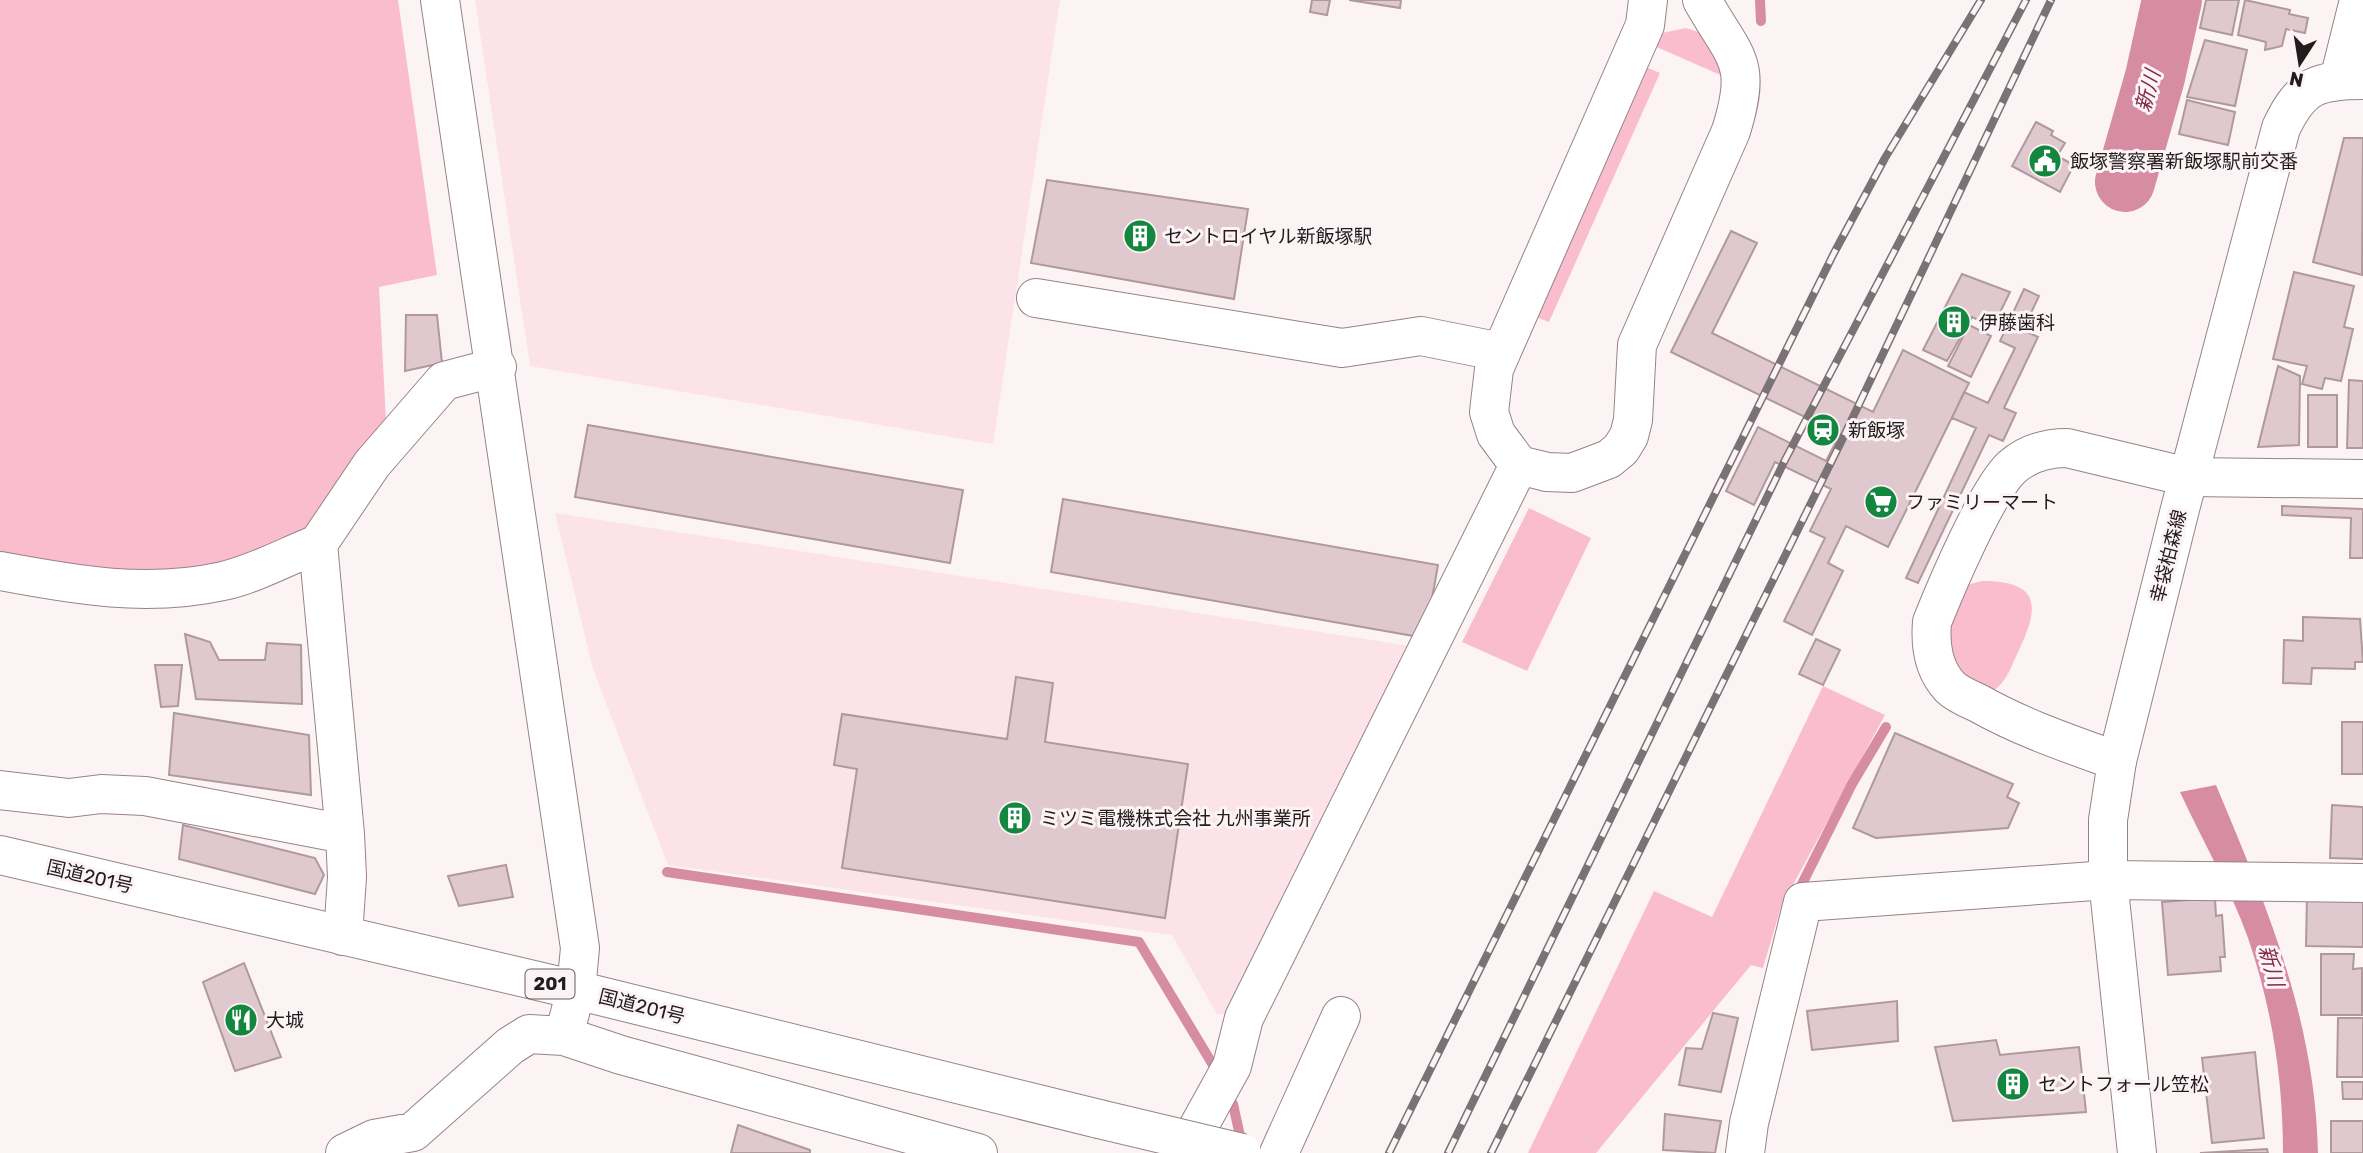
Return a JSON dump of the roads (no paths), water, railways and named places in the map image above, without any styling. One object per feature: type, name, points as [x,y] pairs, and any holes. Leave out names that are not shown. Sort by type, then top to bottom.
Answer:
[{"type":"main road","points":[[440,0],[497,367],[580,948],[576,989],[564,1036]]},
{"type":"main road","name":"幸袋柏森線","points":[[2137,1153],[2108,880],[2108,820],[2117,761],[2188,477],[2281,128],[2290,108],[2304,91],[2320,83],[2351,80],[2359,0]]},
{"type":"main road","points":[[1708,11],[1738,60],[1743,75],[1742,95],[1731,131],[1637,345],[1635,403],[1629,436],[1621,449],[1609,459],[1572,473],[1547,472],[1518,465],[1496,435],[1489,412],[1489,393],[1501,352],[1646,12],[1698,15],[1708,11]]},
{"type":"main road","points":[[1036,299],[1342,348],[1421,336],[1501,352]]},
{"type":"main road","points":[[0,571],[74,585],[157,591],[225,580],[318,544],[372,464],[444,381],[497,367]]},
{"type":"main road","points":[[2117,761],[2026,728],[1952,689],[1934,661],[1930,639],[1932,622],[1997,485],[2012,467],[2037,451],[2067,448],[2188,477],[2363,479]]},
{"type":"main road","points":[[1184,1153],[1232,1066],[1244,1018],[1518,465]]},
{"type":"main road","points":[[318,544],[345,834],[347,877],[343,936]]},
{"type":"main road","points":[[0,790],[69,798],[101,794],[145,796],[345,834]]},
{"type":"main road","name":"国道201号","points":[[0,855],[576,989],[1242,1153]]},
{"type":"main road","points":[[1745,1153],[1749,1123],[1803,902],[2108,880],[2363,883]]},
{"type":"main road","points":[[1279,1153],[1341,1016]]},
{"type":"main road","points":[[345,1153],[374,1139],[413,1132],[510,1046],[529,1034],[564,1036],[819,1111],[978,1153]]},
{"type":"main road","points":[[819,1111],[858,1140],[868,1153]]},
{"type":"water","points":[[2153,0],[2184,0],[2142,179],[2112,171]]},
{"type":"water","points":[[2216,785],[2270,920],[2298,1010],[2315,1104],[2318,1153],[2283,1153],[2278,1071],[2264,991],[2248,938],[2233,901],[2180,792]]},
{"type":"waterway","points":[[1760,0],[1761,21]]},
{"type":"waterway","name":"新川","points":[[2125,182],[2155,77],[2172,0]]},
{"type":"waterway","points":[[1798,892],[1852,784],[1886,727]]},
{"type":"waterway","points":[[667,872],[1139,942],[1213,1065]]},
{"type":"waterway","points":[[1233,1104],[1242,1145]]},
{"type":"railway","points":[[1389,1153],[1834,253],[1885,158],[1981,0]]},
{"type":"railway","points":[[1448,1153],[1785,460],[2026,0]]},
{"type":"railway","points":[[1491,1153],[1843,438],[2051,0]]},
{"type":"place","name":"飯塚警察署新飯塚駅前交番","points":[[2045,161]]},
{"type":"place","name":"セントロイヤル新飯塚駅","points":[[1140,236]]},
{"type":"place","name":"伊藤歯科","points":[[1954,322]]},
{"type":"place","name":"新飯塚","points":[[1823,430]]},
{"type":"place","name":"ファミリーマート","points":[[1881,502]]},
{"type":"place","name":"ミツミ電機株式会社 九州事業所","points":[[1015,818]]},
{"type":"place","name":"大城","points":[[241,1020]]},
{"type":"place","name":"セントフォール笠松","points":[[2013,1084]]}]
